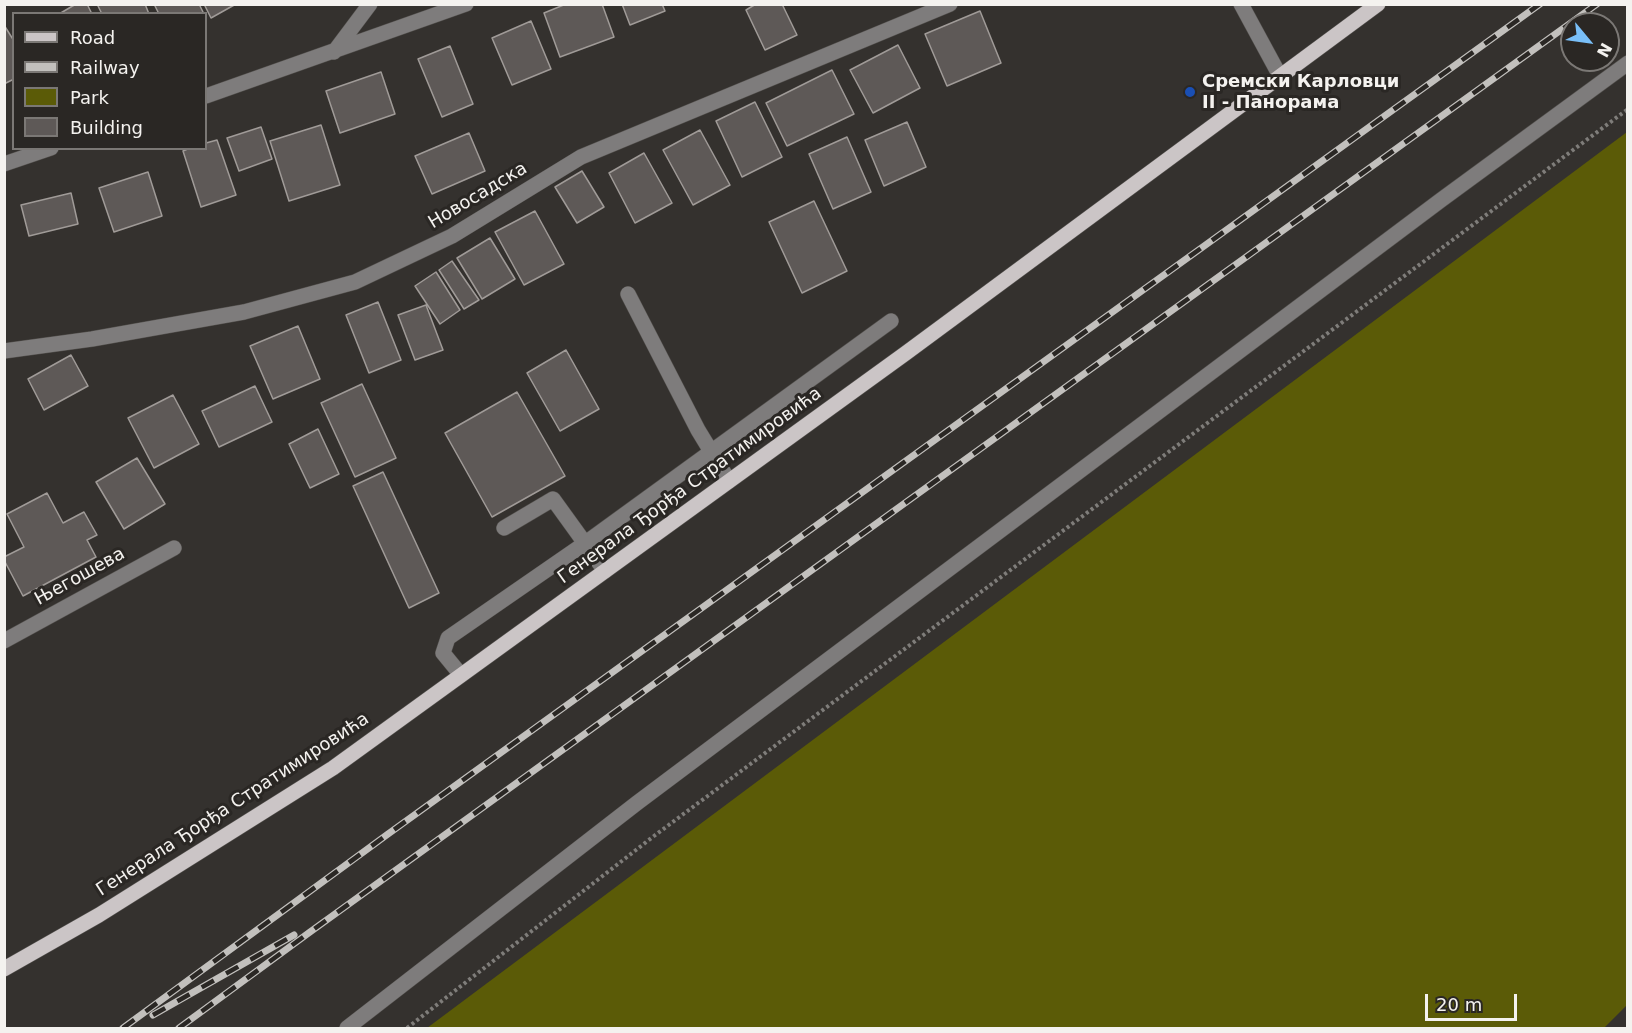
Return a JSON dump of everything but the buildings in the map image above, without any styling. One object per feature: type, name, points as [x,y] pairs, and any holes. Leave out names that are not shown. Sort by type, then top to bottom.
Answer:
[{"type":"main road","name":"Генерала Ђорђа Стратимировића","points":[[4,969],[99,915],[333,768],[906,353],[1378,4]]},
{"type":"street","points":[[334,52],[370,4]]},
{"type":"street","points":[[207,96],[466,4]]},
{"type":"street","name":"Новосадска","points":[[4,351],[92,339],[244,312],[355,282],[452,236],[580,157],[950,4]]},
{"type":"street","points":[[1245,6],[1280,76]]},
{"type":"street","points":[[347,1029],[637,803],[1422,214],[1628,63]]},
{"type":"street","points":[[4,164],[45,150]]},
{"type":"street","points":[[628,294],[711,452],[729,481]]},
{"type":"street","points":[[461,675],[443,653],[448,638],[584,544],[891,321]]},
{"type":"street","points":[[504,528],[553,499],[605,571]]},
{"type":"street","name":"Његошева","points":[[4,640],[174,548]]},
{"type":"path","points":[[406,1029],[654,836],[1628,109]]},
{"type":"green space","points":[[1627,132],[1628,1004],[1604,1028],[427,1028]]},
{"type":"railway","points":[[123,1028],[388,834],[1540,4]]},
{"type":"railway","points":[[179,1028],[1597,4]]},
{"type":"railway","points":[[153,1015],[294,935]]},
{"type":"place","name":"Сремски Карловци II - Панорама","points":[[1190,92]]}]
